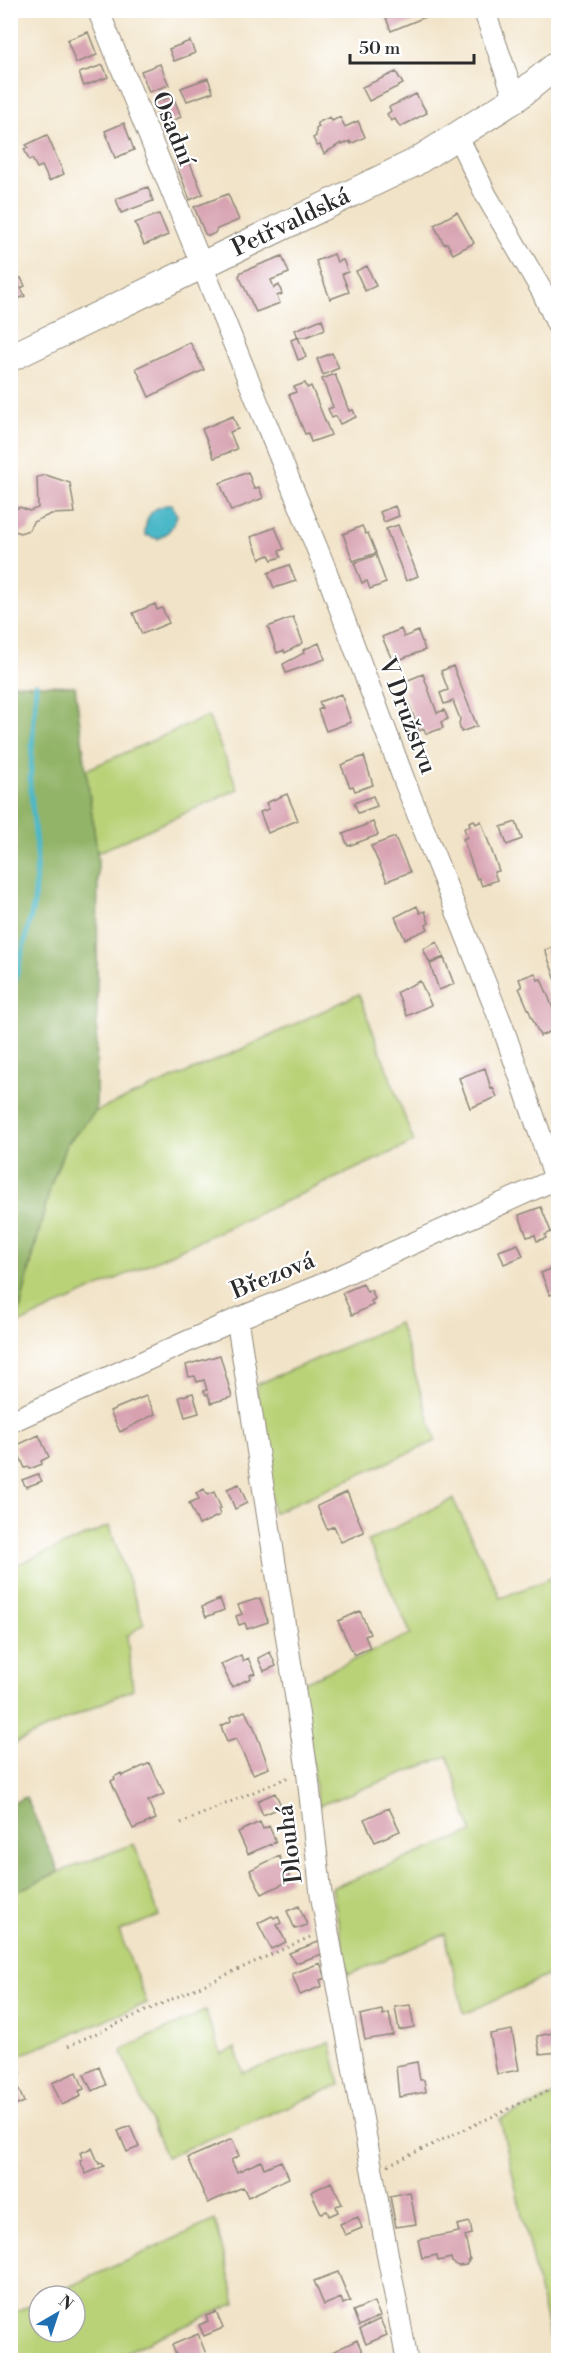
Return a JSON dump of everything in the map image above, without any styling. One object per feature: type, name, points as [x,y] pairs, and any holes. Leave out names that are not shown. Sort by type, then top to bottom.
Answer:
[{"type":"main road","name":"Petřvaldská","points":[[10,358],[414,163],[458,137],[514,99],[558,64]]},
{"type":"street","name":"Osadní","points":[[98,10],[201,266]]},
{"type":"street","points":[[484,10],[514,99]]},
{"type":"street","points":[[458,137],[486,195],[542,291],[558,327]]},
{"type":"street","name":"V Družstvu","points":[[201,266],[323,563],[406,785],[502,1025],[557,1183]]},
{"type":"street","name":"Březová","points":[[10,1422],[237,1318],[316,1287],[557,1183]]},
{"type":"street","name":"Dlouhá","points":[[237,1318],[307,1769],[321,1894],[407,2361]]},
{"type":"path","points":[[181,1823],[307,1769]]},
{"type":"path","points":[[68,2046],[328,1929]]},
{"type":"path","points":[[372,2172],[558,2086]]},
{"type":"path","points":[[241,2352],[243,2361]]},
{"type":"green space","points":[[11,684],[75,686],[98,860],[96,1111],[66,1145],[51,1185],[31,1260],[11,1353]]},
{"type":"green space","points":[[208,716],[238,789],[97,853],[86,770]]},
{"type":"green space","points":[[359,994],[414,1142],[16,1325],[51,1185],[66,1145],[96,1111],[233,1053]]},
{"type":"green space","points":[[399,1323],[436,1441],[273,1513],[256,1385]]},
{"type":"green space","points":[[453,1499],[501,1598],[558,1575],[558,1971],[464,2014],[445,1934],[348,1975],[332,1888],[472,1832],[448,1756],[318,1806],[300,1684],[411,1634],[368,1541]]},
{"type":"green space","points":[[109,1526],[144,1624],[127,1636],[133,1689],[11,1745],[11,1567]]},
{"type":"green space","points":[[26,1797],[59,1872],[11,1894],[11,1804]]},
{"type":"green space","points":[[134,1844],[159,1916],[119,1931],[147,2003],[11,2059],[10,1894],[59,1872]]},
{"type":"green space","points":[[205,2011],[221,2054],[235,2048],[243,2073],[330,2042],[340,2085],[166,2157],[121,2050]]},
{"type":"green space","points":[[558,2094],[558,2360],[555,2360],[500,2119]]},
{"type":"green space","points":[[215,2220],[236,2303],[108,2360],[11,2360],[10,2314],[27,2306],[27,2344],[87,2344],[87,2284],[75,2284]]},
{"type":"water","points":[[171,504],[177,515],[170,529],[158,539],[145,535],[146,522],[151,513],[159,507]]},
{"type":"building","points":[[383,10],[429,10],[430,15],[391,31]]},
{"type":"building","points":[[88,32],[97,55],[76,63],[67,40]]},
{"type":"building","points":[[190,41],[195,53],[174,61],[169,49]]},
{"type":"building","points":[[160,64],[169,85],[149,92],[141,71]]},
{"type":"building","points":[[103,65],[108,77],[84,86],[79,73]]},
{"type":"building","points":[[396,72],[403,84],[369,101],[362,87]]},
{"type":"building","points":[[208,78],[213,92],[187,101],[181,88]]},
{"type":"building","points":[[416,94],[427,113],[400,127],[395,119],[391,121],[387,114],[391,111],[389,107]]},
{"type":"building","points":[[173,96],[181,117],[162,125],[154,103]]},
{"type":"building","points":[[330,117],[332,121],[340,117],[345,127],[358,121],[365,137],[351,144],[350,141],[342,145],[341,143],[324,154],[320,145],[317,146],[313,138],[319,127],[317,123]]},
{"type":"building","points":[[124,123],[134,150],[115,158],[105,131]]},
{"type":"building","points":[[47,135],[64,174],[49,181],[42,166],[37,168],[32,159],[29,160],[24,149],[28,148],[26,145]]},
{"type":"building","points":[[187,156],[203,194],[190,200],[175,161]]},
{"type":"building","points":[[148,187],[153,201],[121,213],[116,199]]},
{"type":"building","points":[[228,194],[239,220],[217,229],[209,236],[205,234],[194,207]]},
{"type":"building","points":[[457,212],[474,243],[453,254],[447,243],[444,244],[434,225]]},
{"type":"building","points":[[159,214],[168,235],[144,245],[135,223]]},
{"type":"building","points":[[334,254],[337,262],[343,260],[348,272],[342,274],[349,292],[330,299],[316,261]]},
{"type":"building","points":[[282,256],[289,273],[271,280],[274,288],[279,285],[282,294],[277,296],[280,303],[256,312],[239,276],[241,272]]},
{"type":"building","points":[[367,266],[376,286],[365,291],[356,271]]},
{"type":"building","points":[[15,271],[18,279],[21,278],[25,286],[21,288],[25,296],[10,302],[10,272]]},
{"type":"building","points":[[322,319],[325,329],[306,337],[298,337],[295,330]]},
{"type":"building","points":[[298,337],[306,357],[298,360],[291,340]]},
{"type":"building","points":[[190,342],[204,370],[149,397],[136,368]]},
{"type":"building","points":[[332,353],[339,368],[323,375],[317,359]]},
{"type":"building","points":[[335,374],[349,411],[353,410],[356,417],[340,424],[336,416],[332,418],[328,409],[333,407],[322,379]]},
{"type":"building","points":[[305,383],[307,388],[311,386],[331,435],[311,442],[308,433],[305,434],[289,395],[296,392],[294,387]]},
{"type":"building","points":[[233,416],[238,429],[230,432],[237,449],[214,458],[202,429]]},
{"type":"building","points":[[248,472],[254,489],[259,487],[263,498],[231,511],[220,483]]},
{"type":"building","points":[[46,475],[70,483],[75,513],[51,514],[33,522],[29,530],[20,533],[10,529],[11,511],[20,507],[29,511],[38,508],[37,477]]},
{"type":"building","points":[[395,506],[399,516],[384,522],[380,512]]},
{"type":"building","points":[[398,525],[418,576],[406,581],[386,529]]},
{"type":"building","points":[[362,526],[366,534],[368,533],[376,553],[353,561],[343,534]]},
{"type":"building","points":[[275,527],[284,549],[279,551],[281,557],[272,560],[269,555],[260,559],[251,537]]},
{"type":"building","points":[[376,555],[386,583],[370,589],[367,581],[362,583],[354,563]]},
{"type":"building","points":[[289,565],[296,581],[274,588],[268,573]]},
{"type":"building","points":[[155,604],[157,610],[162,608],[169,623],[142,634],[133,613]]},
{"type":"building","points":[[293,617],[303,643],[285,653],[284,650],[277,653],[268,627]]},
{"type":"building","points":[[401,629],[404,637],[418,631],[425,650],[393,662],[382,637]]},
{"type":"building","points":[[319,643],[325,659],[286,673],[283,664],[304,653],[303,650]]},
{"type":"building","points":[[453,666],[477,726],[461,732],[460,719],[453,701],[444,704],[440,693],[448,690],[441,671]]},
{"type":"building","points":[[423,674],[437,713],[444,710],[448,719],[441,722],[443,728],[426,734],[424,729],[419,731],[404,691],[409,689],[406,681]]},
{"type":"building","points":[[341,694],[351,722],[326,731],[318,710],[322,708],[319,702]]},
{"type":"building","points":[[364,756],[373,785],[355,791],[353,786],[350,787],[341,765]]},
{"type":"building","points":[[287,794],[298,820],[268,833],[260,812],[269,809],[266,803]]},
{"type":"building","points":[[373,796],[377,806],[358,813],[354,803]]},
{"type":"building","points":[[474,820],[476,824],[481,821],[499,871],[494,872],[497,880],[482,886],[479,878],[477,879],[463,839],[467,837],[464,828],[470,826],[469,822]]},
{"type":"building","points":[[373,822],[378,835],[348,846],[343,834]]},
{"type":"building","points":[[516,822],[522,839],[507,845],[501,827]]},
{"type":"building","points":[[395,837],[410,872],[387,881],[371,846]]},
{"type":"building","points":[[417,906],[420,913],[425,911],[429,923],[426,925],[428,929],[405,939],[395,917]]},
{"type":"building","points":[[437,942],[444,957],[430,963],[423,949]]},
{"type":"building","points":[[558,945],[558,986],[545,950]]},
{"type":"building","points":[[444,958],[454,984],[439,990],[430,964]]},
{"type":"building","points":[[535,973],[538,980],[541,979],[549,998],[558,1028],[540,1036],[519,988],[522,987],[519,979]]},
{"type":"building","points":[[420,981],[431,1005],[407,1016],[397,992]]},
{"type":"building","points":[[485,1068],[491,1089],[493,1088],[497,1097],[470,1108],[459,1078]]},
{"type":"building","points":[[541,1207],[551,1232],[545,1235],[546,1238],[537,1241],[535,1235],[527,1237],[519,1215]]},
{"type":"building","points":[[518,1244],[523,1256],[504,1264],[499,1251]]},
{"type":"building","points":[[558,1266],[558,1292],[550,1295],[541,1273]]},
{"type":"building","points":[[363,1284],[367,1292],[371,1290],[375,1299],[371,1301],[373,1305],[352,1315],[342,1293]]},
{"type":"building","points":[[220,1355],[232,1397],[211,1403],[208,1394],[206,1395],[204,1391],[207,1390],[204,1380],[197,1382],[195,1376],[189,1377],[186,1365]]},
{"type":"building","points":[[193,1393],[199,1413],[185,1417],[179,1397]]},
{"type":"building","points":[[146,1396],[155,1414],[120,1432],[110,1411]]},
{"type":"building","points":[[39,1435],[49,1457],[41,1461],[42,1464],[30,1469],[25,1468],[15,1446]]},
{"type":"building","points":[[38,1474],[42,1481],[26,1487],[22,1480]]},
{"type":"building","points":[[239,1484],[247,1503],[235,1509],[227,1489]]},
{"type":"building","points":[[204,1489],[207,1495],[214,1492],[221,1508],[218,1509],[220,1515],[199,1525],[189,1503],[199,1499],[196,1493]]},
{"type":"building","points":[[347,1492],[364,1532],[341,1542],[334,1526],[327,1529],[317,1506]]},
{"type":"building","points":[[260,1598],[268,1622],[247,1629],[245,1623],[239,1625],[236,1616],[242,1614],[238,1605]]},
{"type":"building","points":[[220,1599],[224,1610],[206,1617],[202,1607]]},
{"type":"building","points":[[360,1611],[370,1634],[365,1636],[370,1648],[354,1655],[338,1621]]},
{"type":"building","points":[[270,1652],[276,1666],[264,1671],[258,1658]]},
{"type":"building","points":[[241,1655],[243,1661],[248,1658],[255,1673],[250,1675],[251,1678],[232,1687],[221,1664]]},
{"type":"building","points":[[245,1711],[253,1725],[269,1768],[253,1774],[236,1739],[227,1742],[221,1726],[231,1721],[230,1717]]},
{"type":"building","points":[[150,1763],[164,1794],[148,1801],[156,1819],[133,1829],[111,1781],[121,1773],[122,1776]]},
{"type":"building","points":[[275,1793],[282,1807],[263,1815],[257,1801]]},
{"type":"building","points":[[389,1808],[400,1831],[375,1842],[364,1819]]},
{"type":"building","points":[[260,1822],[263,1829],[269,1826],[276,1842],[248,1854],[238,1832]]},
{"type":"building","points":[[279,1856],[291,1880],[262,1894],[250,1870]]},
{"type":"building","points":[[299,1906],[307,1925],[295,1929],[287,1911]]},
{"type":"building","points":[[272,1916],[274,1918],[278,1916],[281,1923],[277,1925],[286,1942],[271,1949],[258,1923]]},
{"type":"building","points":[[321,1941],[325,1953],[296,1963],[289,1953]]},
{"type":"building","points":[[320,1963],[326,1978],[320,1980],[322,1986],[300,1995],[292,1974]]},
{"type":"building","points":[[410,2005],[414,2027],[399,2030],[395,2007]]},
{"type":"building","points":[[382,2010],[383,2015],[389,2013],[393,2035],[365,2040],[360,2015]]},
{"type":"building","points":[[512,2030],[519,2070],[497,2074],[490,2034]]},
{"type":"building","points":[[558,2032],[558,2052],[540,2054],[537,2036]]},
{"type":"building","points":[[16,2062],[21,2073],[13,2076],[24,2102],[10,2108],[10,2064]]},
{"type":"building","points":[[417,2062],[420,2080],[424,2080],[426,2092],[399,2097],[396,2066]]},
{"type":"building","points":[[99,2067],[106,2085],[92,2091],[84,2074]]},
{"type":"building","points":[[77,2072],[84,2089],[79,2091],[81,2096],[62,2105],[52,2083]]},
{"type":"building","points":[[130,2126],[139,2147],[127,2152],[118,2131]]},
{"type":"building","points":[[232,2139],[239,2156],[231,2160],[237,2172],[261,2161],[264,2168],[281,2161],[289,2178],[248,2197],[243,2187],[208,2203],[188,2158]]},
{"type":"building","points":[[92,2148],[99,2164],[102,2163],[104,2166],[86,2174],[80,2161],[83,2160],[80,2153]]},
{"type":"building","points":[[331,2182],[342,2204],[336,2206],[338,2212],[329,2216],[327,2211],[321,2213],[311,2192]]},
{"type":"building","points":[[410,2192],[416,2224],[396,2227],[390,2196]]},
{"type":"building","points":[[358,2217],[362,2228],[345,2235],[340,2224]]},
{"type":"building","points":[[470,2222],[472,2234],[465,2236],[470,2259],[466,2265],[458,2266],[452,2262],[451,2258],[438,2261],[437,2255],[422,2258],[418,2240],[459,2232],[457,2225]]},
{"type":"building","points":[[338,2272],[350,2301],[343,2304],[341,2298],[324,2305],[314,2281]]},
{"type":"building","points":[[374,2302],[380,2316],[359,2326],[353,2311]]},
{"type":"building","points":[[216,2312],[223,2328],[204,2336],[199,2325],[208,2321],[206,2316]]},
{"type":"building","points":[[380,2319],[387,2335],[366,2344],[360,2329]]},
{"type":"building","points":[[198,2334],[206,2354],[190,2360],[178,2360],[172,2345]]},
{"type":"building","points":[[357,2340],[366,2360],[333,2360],[330,2353]]},
{"type":"waterway","points":[[10,1002],[34,903],[37,855],[30,783],[36,684]]}]
